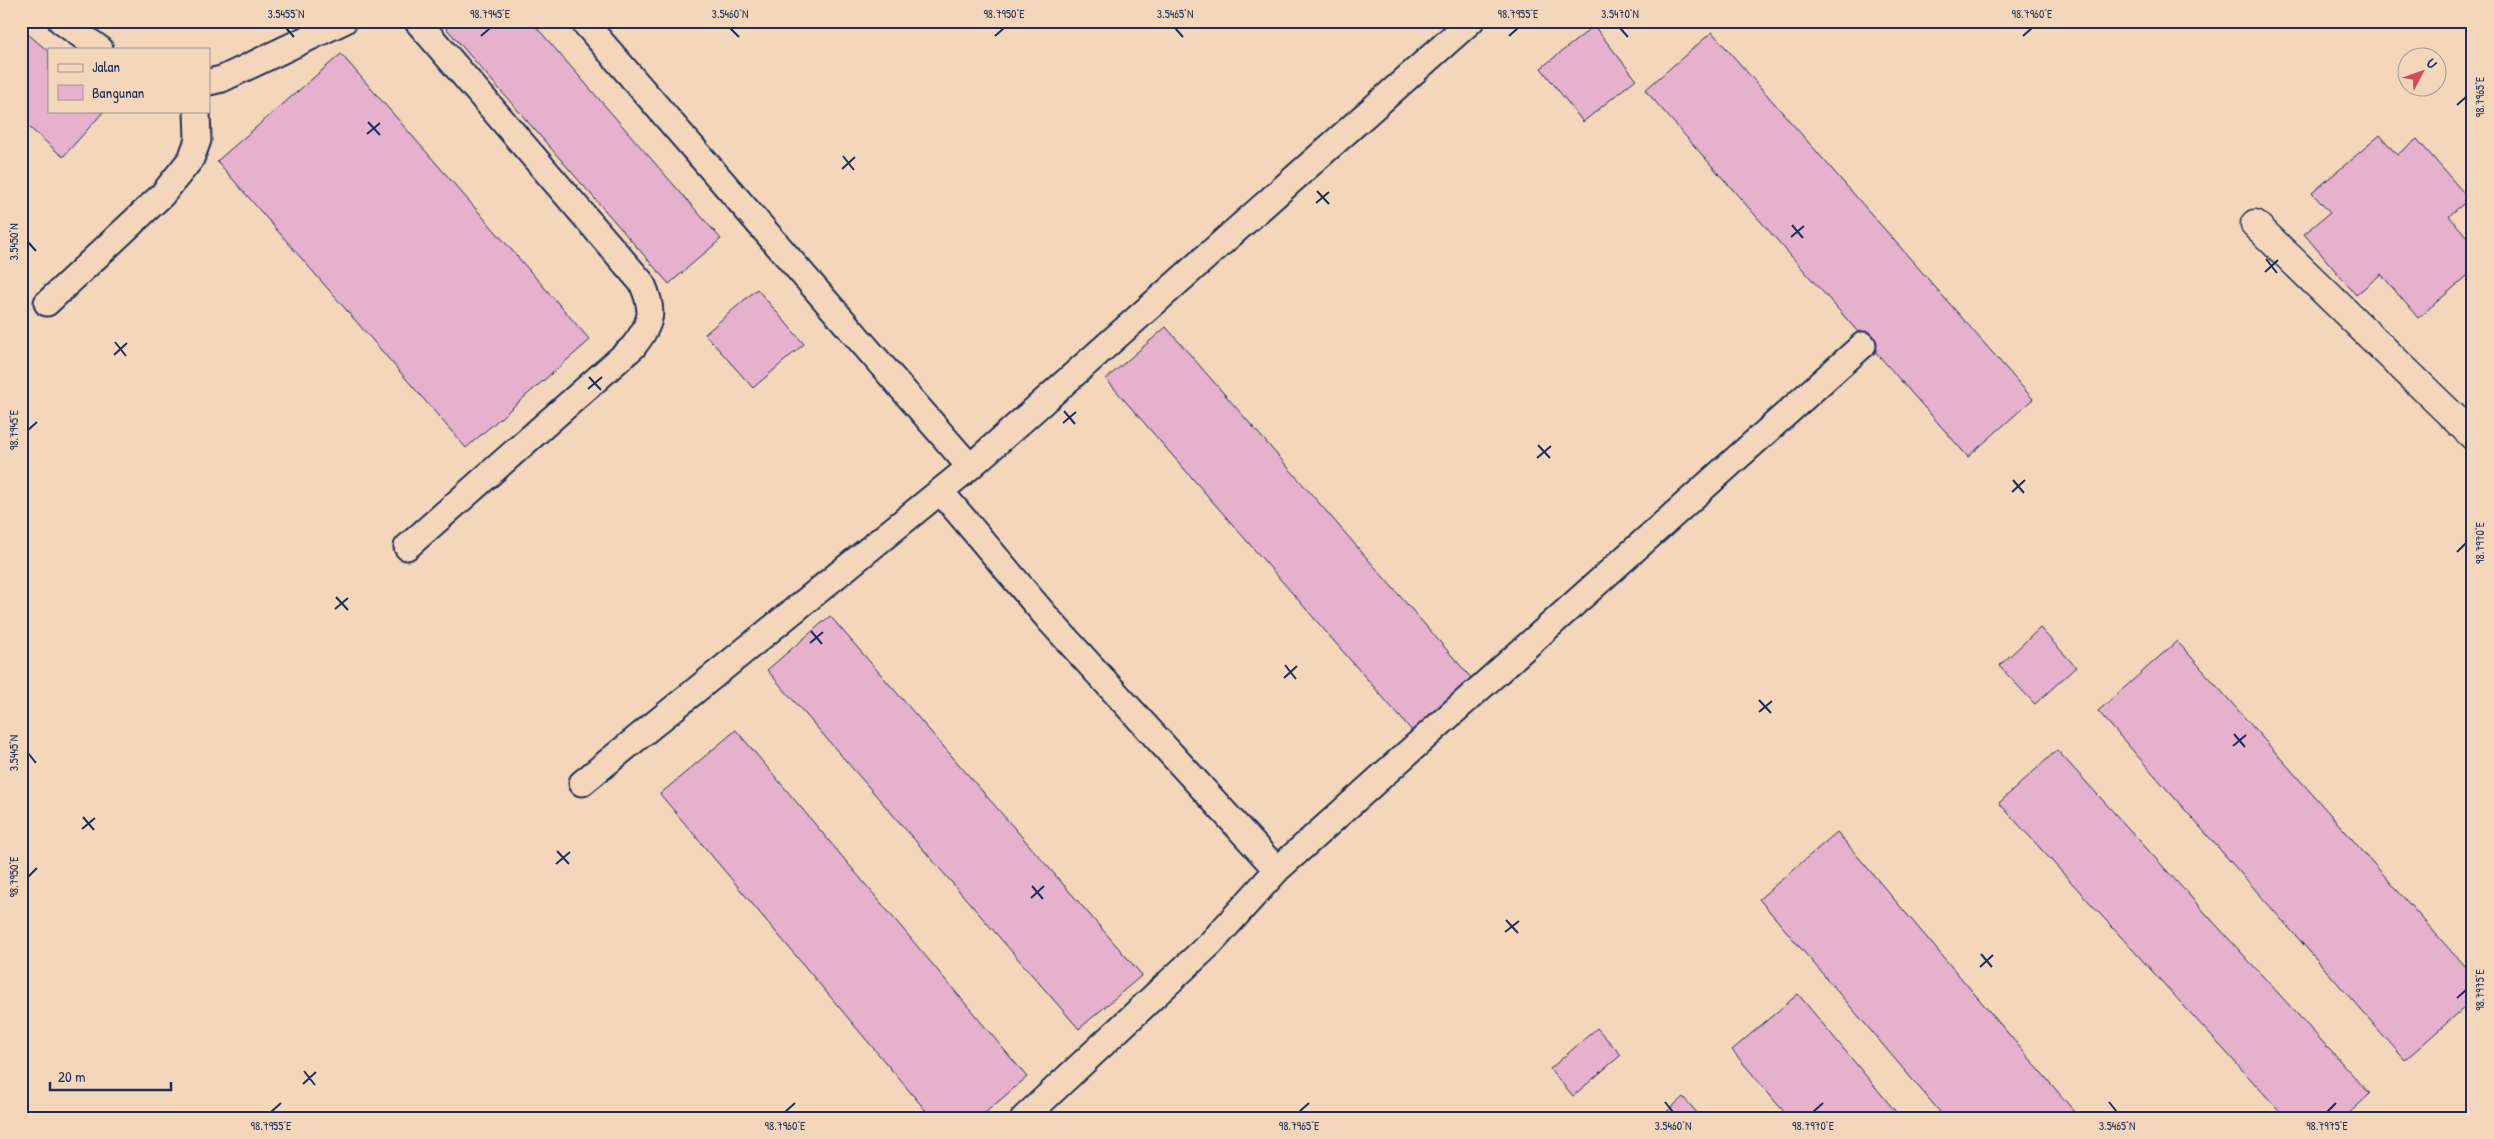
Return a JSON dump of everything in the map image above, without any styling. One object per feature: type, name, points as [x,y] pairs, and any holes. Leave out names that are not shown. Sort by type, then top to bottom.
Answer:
[{"type":"street","points":[[2255,224],[2473,436]]},
{"type":"lane","points":[[61,21],[99,48]]},
{"type":"lane","points":[[210,82],[222,79],[344,21]]},
{"type":"lane","points":[[407,547],[633,347],[646,330],[652,304],[642,283],[417,21]]},
{"type":"lane","points":[[584,21],[970,467]]},
{"type":"lane","points":[[582,783],[970,467],[1471,21]]},
{"type":"lane","points":[[48,303],[162,195],[191,159],[198,140],[197,112]]},
{"type":"lane","points":[[1024,1118],[1211,943],[1277,870],[1863,345]]},
{"type":"lane","points":[[940,492],[1050,621],[1277,870]]},
{"type":"building","points":[[440,21],[531,21],[721,239],[669,284]]},
{"type":"building","points":[[1594,26],[1636,79],[1583,122],[1541,68]]},
{"type":"building","points":[[21,28],[48,51],[48,112],[103,112],[63,157],[21,120]]},
{"type":"building","points":[[1712,32],[2033,399],[1968,457],[1645,90]]},
{"type":"building","points":[[341,54],[590,340],[466,448],[217,161]]},
{"type":"building","points":[[2380,135],[2397,155],[2417,139],[2469,199],[2449,216],[2473,244],[2473,271],[2418,318],[2381,274],[2356,295],[2304,234],[2330,213],[2312,193]]},
{"type":"building","points":[[757,289],[804,344],[753,388],[705,334]]},
{"type":"building","points":[[1166,327],[1473,680],[1413,732],[1106,379]]},
{"type":"building","points":[[830,616],[1142,975],[1079,1029],[767,670]]},
{"type":"building","points":[[2040,628],[2076,667],[2035,704],[1999,666]]},
{"type":"building","points":[[2177,641],[2473,976],[2473,1000],[2405,1060],[2098,711]]},
{"type":"building","points":[[736,730],[1027,1077],[979,1118],[932,1118],[660,794]]},
{"type":"building","points":[[2057,750],[2370,1094],[2344,1118],[2286,1118],[1999,803]]},
{"type":"building","points":[[1837,832],[2080,1118],[1945,1118],[1759,899]]},
{"type":"building","points":[[1798,994],[1901,1118],[1789,1118],[1732,1050]]},
{"type":"building","points":[[1597,1028],[1621,1055],[1573,1096],[1550,1069]]},
{"type":"building","points":[[1683,1097],[1702,1118],[1660,1118]]}]
